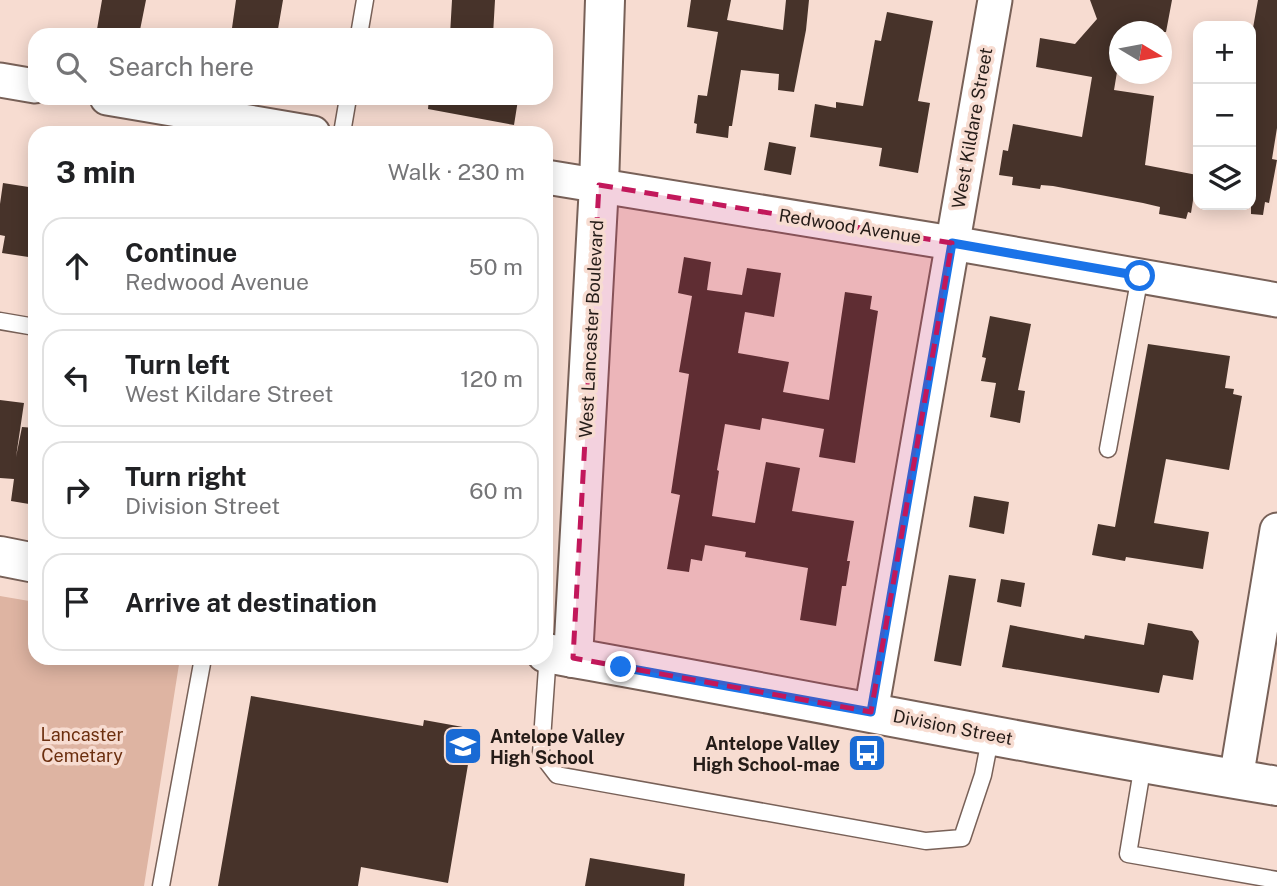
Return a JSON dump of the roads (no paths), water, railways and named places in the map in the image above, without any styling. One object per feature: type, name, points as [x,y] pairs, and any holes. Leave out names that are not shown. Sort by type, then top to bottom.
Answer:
[{"type":"main road","name":"West Lancaster Boulevard","points":[[556,655],[599,185],[605,0]]},
{"type":"main road","points":[[0,556],[28,562]]},
{"type":"main road","name":"Division Street","points":[[556,655],[1143,764],[1277,786]]},
{"type":"street","name":"West Kildare Street","points":[[871,712],[995,0]]},
{"type":"street","points":[[0,80],[28,85]]},
{"type":"street","points":[[148,105],[272,126]]},
{"type":"street","name":"Redwood Avenue","points":[[553,178],[952,243],[1277,300]]},
{"type":"street","points":[[1236,779],[1277,530]]},
{"type":"lane","points":[[360,28],[365,0]]},
{"type":"lane","points":[[343,126],[347,105]]},
{"type":"lane","points":[[1108,449],[1140,276]]},
{"type":"lane","points":[[0,321],[28,326]]},
{"type":"lane","points":[[556,655],[541,754],[557,775],[926,841],[962,838],[983,775],[990,734]]},
{"type":"lane","points":[[161,886],[202,665]]},
{"type":"lane","points":[[1143,764],[1128,854],[1277,880]]},
{"type":"place","name":"Antelope Valley High School","points":[[463,746]]},
{"type":"place","name":"Antelope Valley High School-mae","points":[[867,753]]},
{"type":"park label","name":"Lancaster Cemetary","points":[[82,744]]}]
